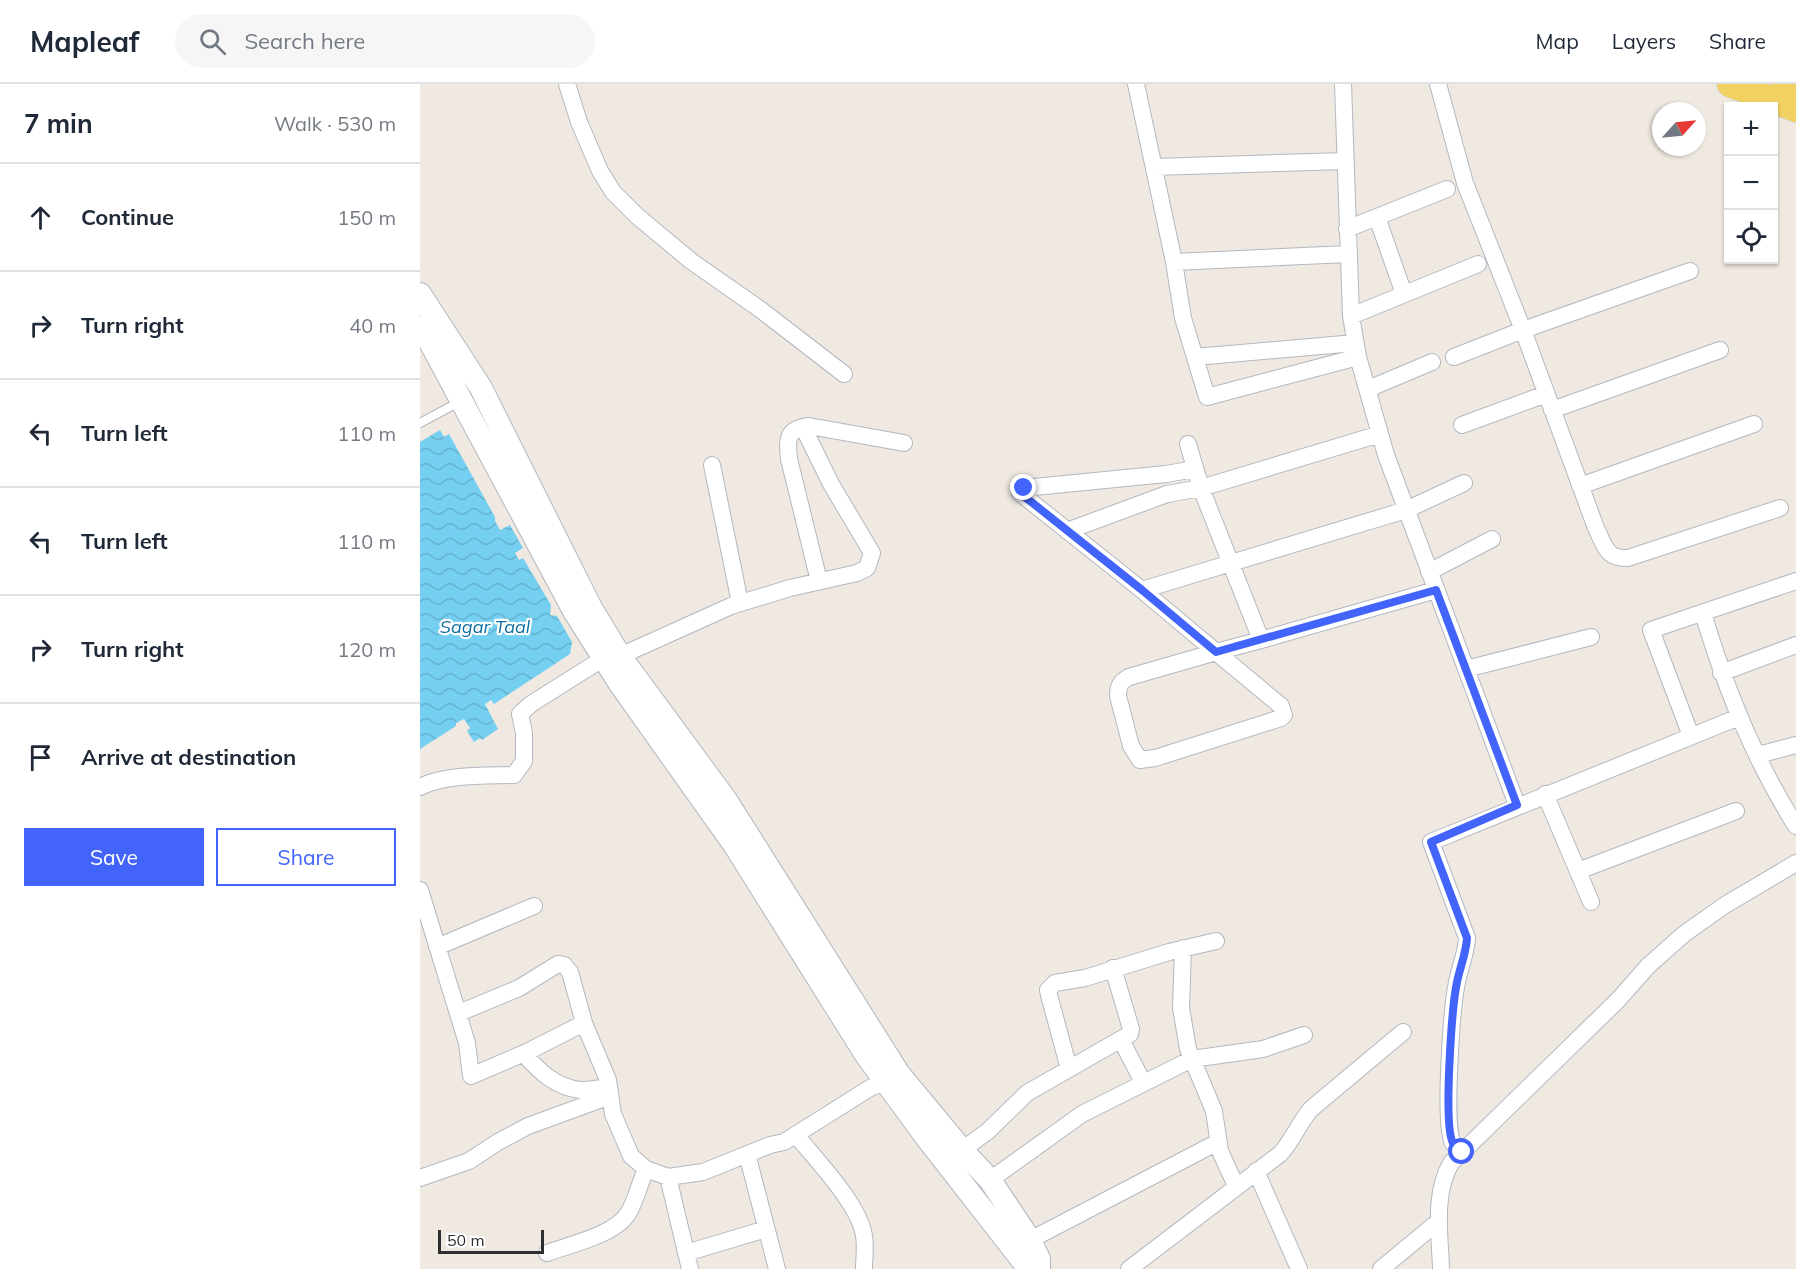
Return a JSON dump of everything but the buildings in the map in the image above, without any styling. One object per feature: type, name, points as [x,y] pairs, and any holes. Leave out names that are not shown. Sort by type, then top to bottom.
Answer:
[{"type":"main road","points":[[1730,84],[1796,109]]},
{"type":"main road","points":[[1784,84],[1796,89]]},
{"type":"street","points":[[567,84],[579,122],[600,171],[613,192],[637,216],[691,261],[761,310],[844,374]]},
{"type":"street","points":[[1136,84],[1174,262],[1183,318],[1207,397],[1357,350]]},
{"type":"street","points":[[1343,84],[1351,316],[1357,350],[1380,434],[1406,510],[1517,805]]},
{"type":"street","points":[[1438,84],[1465,183],[1523,330],[1580,486],[1610,555],[1616,558],[1628,558],[1780,508]]},
{"type":"street","points":[[1154,167],[1345,161]]},
{"type":"street","points":[[1347,229],[1447,189]]},
{"type":"street","points":[[1377,217],[1404,294]]},
{"type":"street","points":[[1174,262],[1348,254]]},
{"type":"street","points":[[1351,316],[1478,264]]},
{"type":"street","points":[[1454,357],[1523,330],[1690,272]]},
{"type":"street","points":[[420,294],[481,388],[591,608],[612,657],[735,846],[866,1055],[926,1137],[1029,1269]]},
{"type":"street","points":[[420,327],[462,400],[574,611],[726,800],[899,1074],[990,1180],[1030,1240],[1039,1259],[1039,1269]]},
{"type":"street","points":[[1195,357],[1357,350]]},
{"type":"street","points":[[1462,425],[1549,402],[1720,350]]},
{"type":"street","points":[[1368,389],[1432,362]]},
{"type":"street","points":[[1580,486],[1754,424]]},
{"type":"street","points":[[819,581],[789,459],[788,444],[794,430],[809,426],[904,443]]},
{"type":"street","points":[[420,787],[429,783],[473,776],[514,775],[524,761],[524,734],[520,714],[531,704],[612,657],[740,603],[857,573],[867,568],[872,553],[831,484],[803,427]]},
{"type":"street","points":[[1067,531],[1167,494],[1201,488],[1380,434]]},
{"type":"street","points":[[1188,444],[1201,488],[1261,640]]},
{"type":"street","points":[[712,465],[740,603]]},
{"type":"street","points":[[1195,469],[1024,488],[1020,493],[1142,590],[1216,652],[1281,706],[1284,715],[1281,718],[1155,758],[1140,760],[1131,746],[1118,696],[1118,688],[1122,681],[1129,677],[1216,652],[1261,640],[1436,590]]},
{"type":"street","points":[[1142,590],[1406,510],[1464,483]]},
{"type":"street","points":[[1429,572],[1492,539]]},
{"type":"street","points":[[1690,736],[1651,630],[1796,581]]},
{"type":"street","points":[[1703,613],[1721,673],[1739,717],[1775,794],[1796,826]]},
{"type":"street","points":[[1466,669],[1591,637]]},
{"type":"street","points":[[1721,673],[1796,645]]},
{"type":"street","points":[[1462,1152],[1452,1142],[1449,1122],[1450,1039],[1457,982],[1466,953],[1467,938],[1431,842],[1517,805],[1739,717]]},
{"type":"street","points":[[1758,756],[1796,745]]},
{"type":"street","points":[[1545,794],[1591,902]]},
{"type":"street","points":[[1578,871],[1736,811]]},
{"type":"street","points":[[1441,1269],[1440,1194],[1445,1174],[1451,1163],[1618,1000],[1648,966],[1684,934],[1725,905],[1796,863]]},
{"type":"street","points":[[420,890],[459,1013],[467,1043],[471,1076],[524,1054],[584,1023]]},
{"type":"street","points":[[437,947],[534,906]]},
{"type":"street","points":[[1069,1069],[1048,990],[1054,983],[1085,978],[1184,948],[1216,941]]},
{"type":"street","points":[[1184,948],[1180,1008],[1188,1049],[1214,1111],[1220,1151],[1236,1186]]},
{"type":"street","points":[[459,1013],[519,988],[547,969],[558,964],[564,965],[570,972],[584,1023],[610,1091],[613,1114],[631,1156],[646,1169],[668,1177],[703,1172],[783,1142],[870,1088],[885,1082]]},
{"type":"street","points":[[962,1149],[988,1131],[1026,1093],[1130,1034],[1131,1029],[1113,969]]},
{"type":"street","points":[[1130,1269],[1280,1154],[1311,1109],[1403,1032]]},
{"type":"street","points":[[990,1180],[1082,1114],[1192,1059],[1263,1049],[1304,1035]]},
{"type":"street","points":[[1121,1040],[1143,1082]]},
{"type":"street","points":[[524,1054],[537,1069],[555,1083],[580,1089],[610,1091]]},
{"type":"street","points":[[420,1178],[469,1161],[528,1126],[610,1091]]},
{"type":"street","points":[[796,1135],[858,1216],[864,1235],[864,1269]]},
{"type":"street","points":[[1030,1240],[1218,1142]]},
{"type":"street","points":[[747,1154],[777,1269]]},
{"type":"street","points":[[547,1253],[618,1225],[629,1212],[646,1169]]},
{"type":"street","points":[[1256,1171],[1299,1269]]},
{"type":"street","points":[[668,1177],[688,1261],[766,1228]]},
{"type":"street","points":[[1381,1269],[1439,1221]]},
{"type":"lane","points":[[420,423],[462,400]]},
{"type":"water","name":"Sagar Taal","points":[[440,430],[444,437],[449,434],[500,530],[510,525],[523,548],[515,553],[519,560],[523,558],[551,605],[550,615],[557,616],[572,642],[570,654],[494,704],[491,700],[485,704],[498,729],[482,740],[480,738],[474,742],[467,731],[470,728],[464,719],[420,749],[420,442]]},
{"type":"route","points":[[1024,488],[1020,493],[1216,652],[1436,590],[1517,805],[1431,842],[1467,938],[1466,953],[1457,982],[1450,1039],[1449,1122],[1452,1142],[1462,1152]]}]
